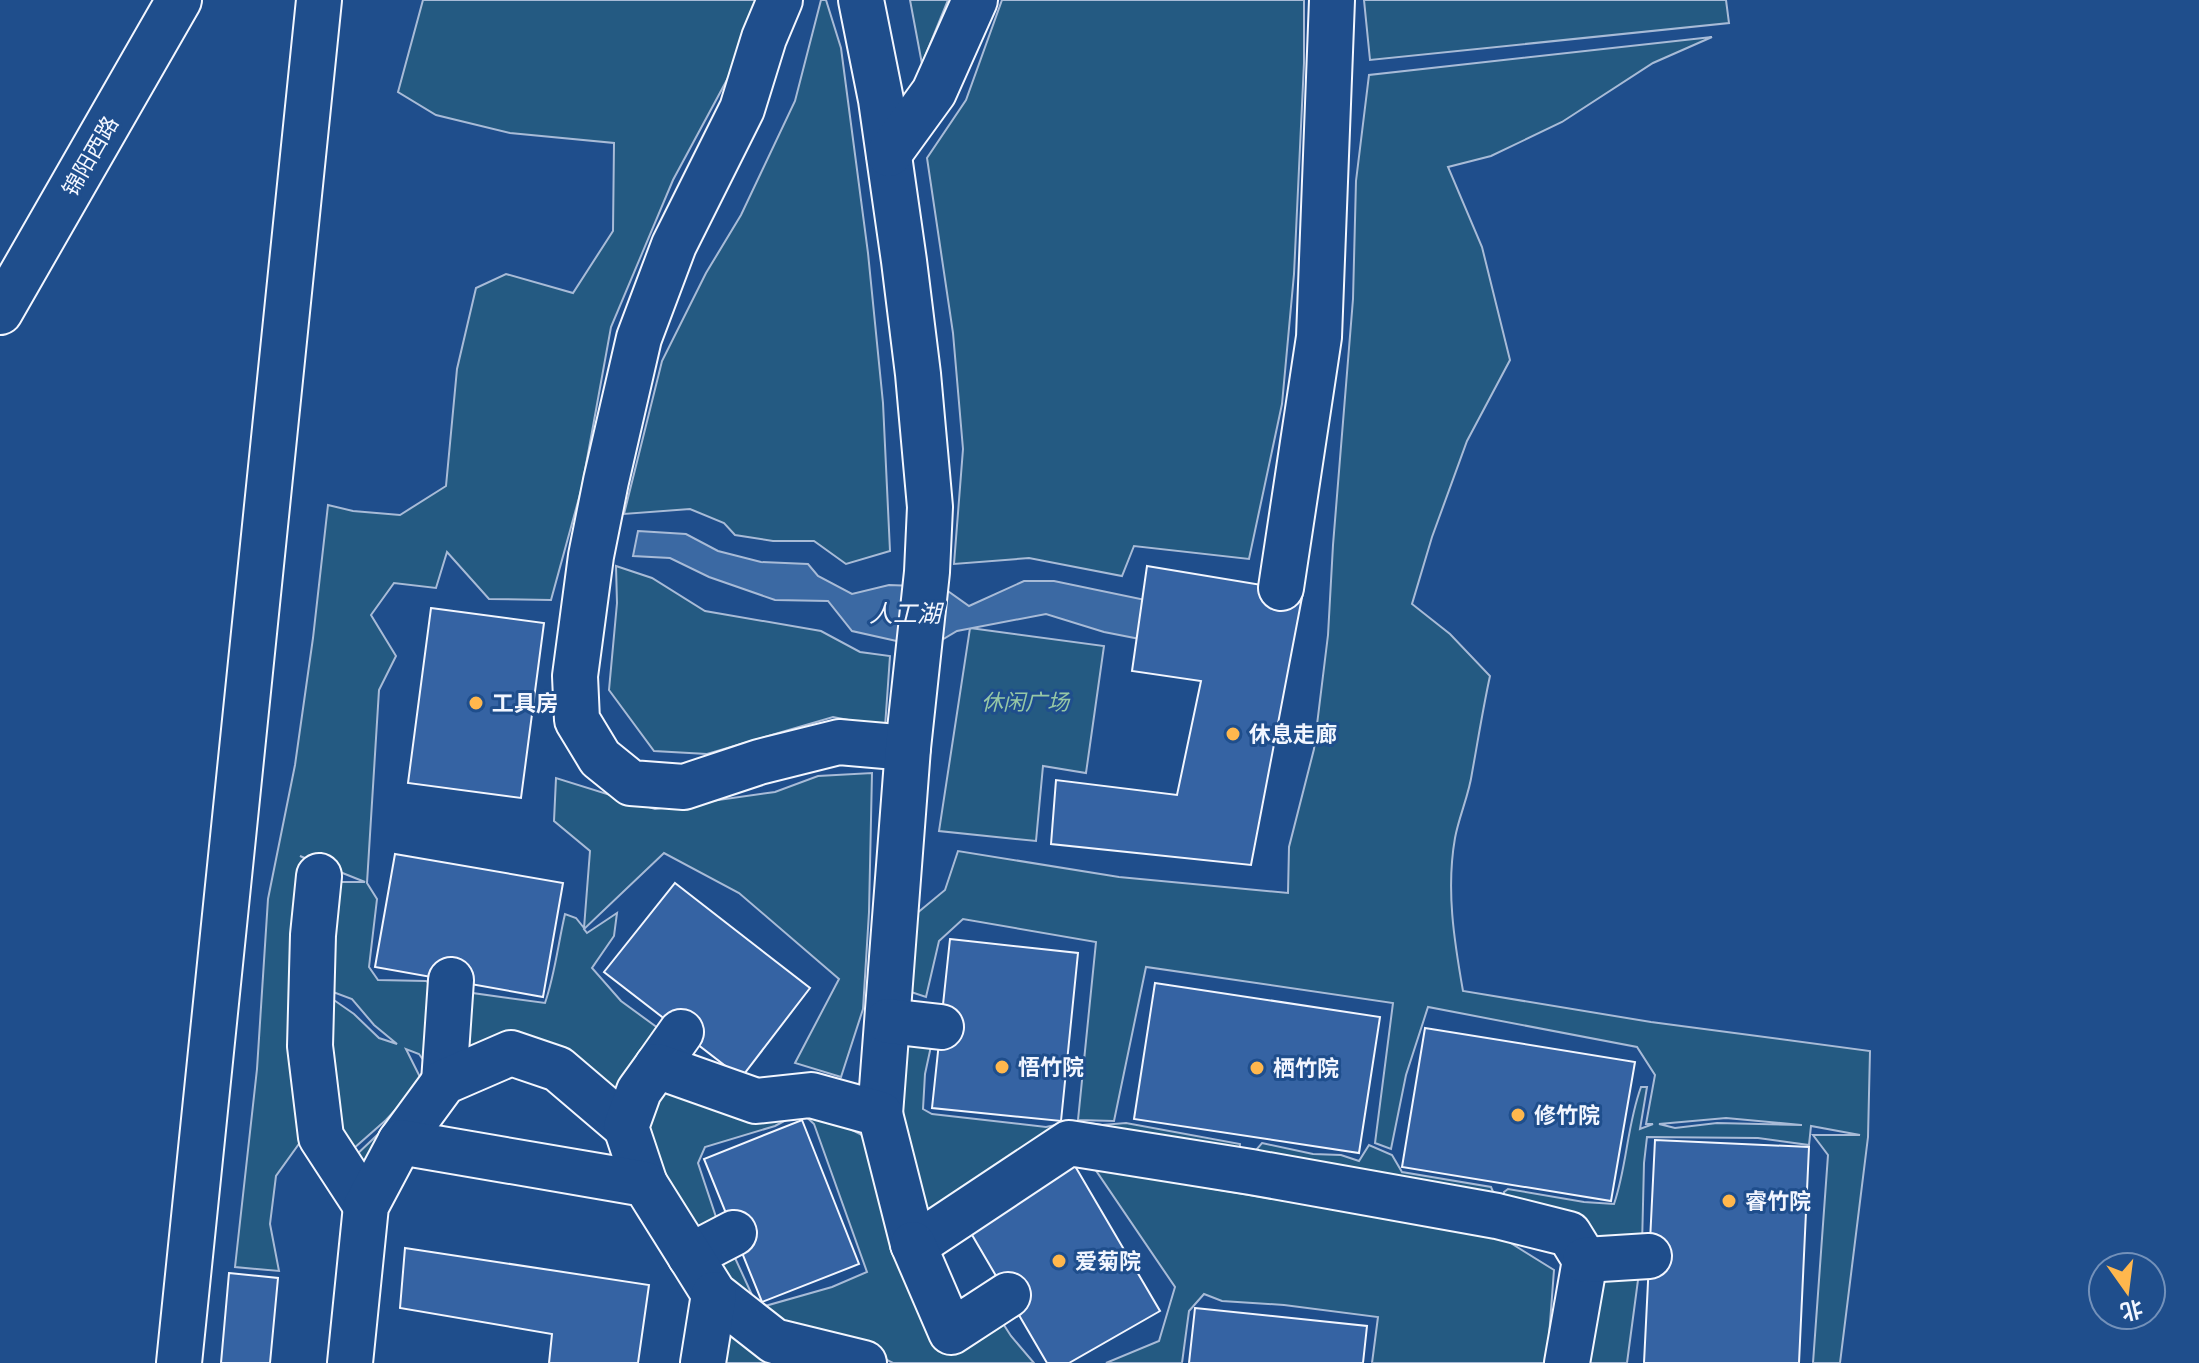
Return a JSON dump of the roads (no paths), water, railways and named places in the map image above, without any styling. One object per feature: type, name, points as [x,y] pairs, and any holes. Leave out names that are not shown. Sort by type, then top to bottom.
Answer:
[{"type":"street","name":"锦阳西路","points":[[0,312],[179,0]]},
{"type":"street","points":[[179,1363],[319,0]]},
{"type":"street","points":[[780,0],[764,38],[742,109],[674,245],[639,338],[591,556],[575,676],[577,720],[600,758],[631,783],[684,787],[759,762],[839,742],[908,748]]},
{"type":"street","points":[[861,0],[877,74],[889,154],[920,389],[930,507],[880,1114],[913,1244],[951,1332],[1008,1295]]},
{"type":"street","points":[[889,154],[934,92],[975,0]]},
{"type":"street","points":[[1281,588],[1319,337],[1332,0]]},
{"type":"street","points":[[319,876],[313,935],[310,1046],[321,1137],[366,1206]]},
{"type":"street","points":[[444,1082],[451,980]]},
{"type":"street","points":[[888,1021],[941,1027]]},
{"type":"street","points":[[626,1127],[639,1091],[669,1049],[756,1101],[811,1095],[880,1114]]},
{"type":"street","points":[[350,1363],[366,1206],[400,1142],[444,1082],[511,1053],[558,1069],[626,1127],[645,1184],[714,1294],[774,1341],[864,1363]]},
{"type":"street","points":[[400,1142],[645,1184]]},
{"type":"street","points":[[913,1244],[1069,1143],[1251,1155],[1498,1200],[1569,1234],[1585,1260],[1567,1363]]},
{"type":"street","points":[[690,1256],[734,1233]]},
{"type":"street","points":[[1585,1260],[1649,1256]]},
{"type":"street","points":[[703,1363],[714,1294]]},
{"type":"water","name":"人工湖","points":[[638,531],[686,534],[718,551],[761,562],[808,564],[818,576],[852,594],[889,585],[938,584],[969,606],[1024,581],[1054,581],[1155,602],[1150,641],[1104,632],[1046,614],[957,631],[940,641],[901,642],[852,631],[828,601],[775,600],[709,577],[670,558],[633,556]]},
{"type":"place","name":"工具房","points":[[476,703]]},
{"type":"place","name":"休息走廊","points":[[1233,734]]},
{"type":"place","name":"悟竹院","points":[[1002,1067]]},
{"type":"place","name":"栖竹院","points":[[1257,1068]]},
{"type":"place","name":"修竹院","points":[[1518,1115]]},
{"type":"place","name":"睿竹院","points":[[1729,1201]]},
{"type":"place","name":"爱菊院","points":[[1059,1261]]},
{"type":"park label","name":"休闲广场","points":[[1025,702]]}]
